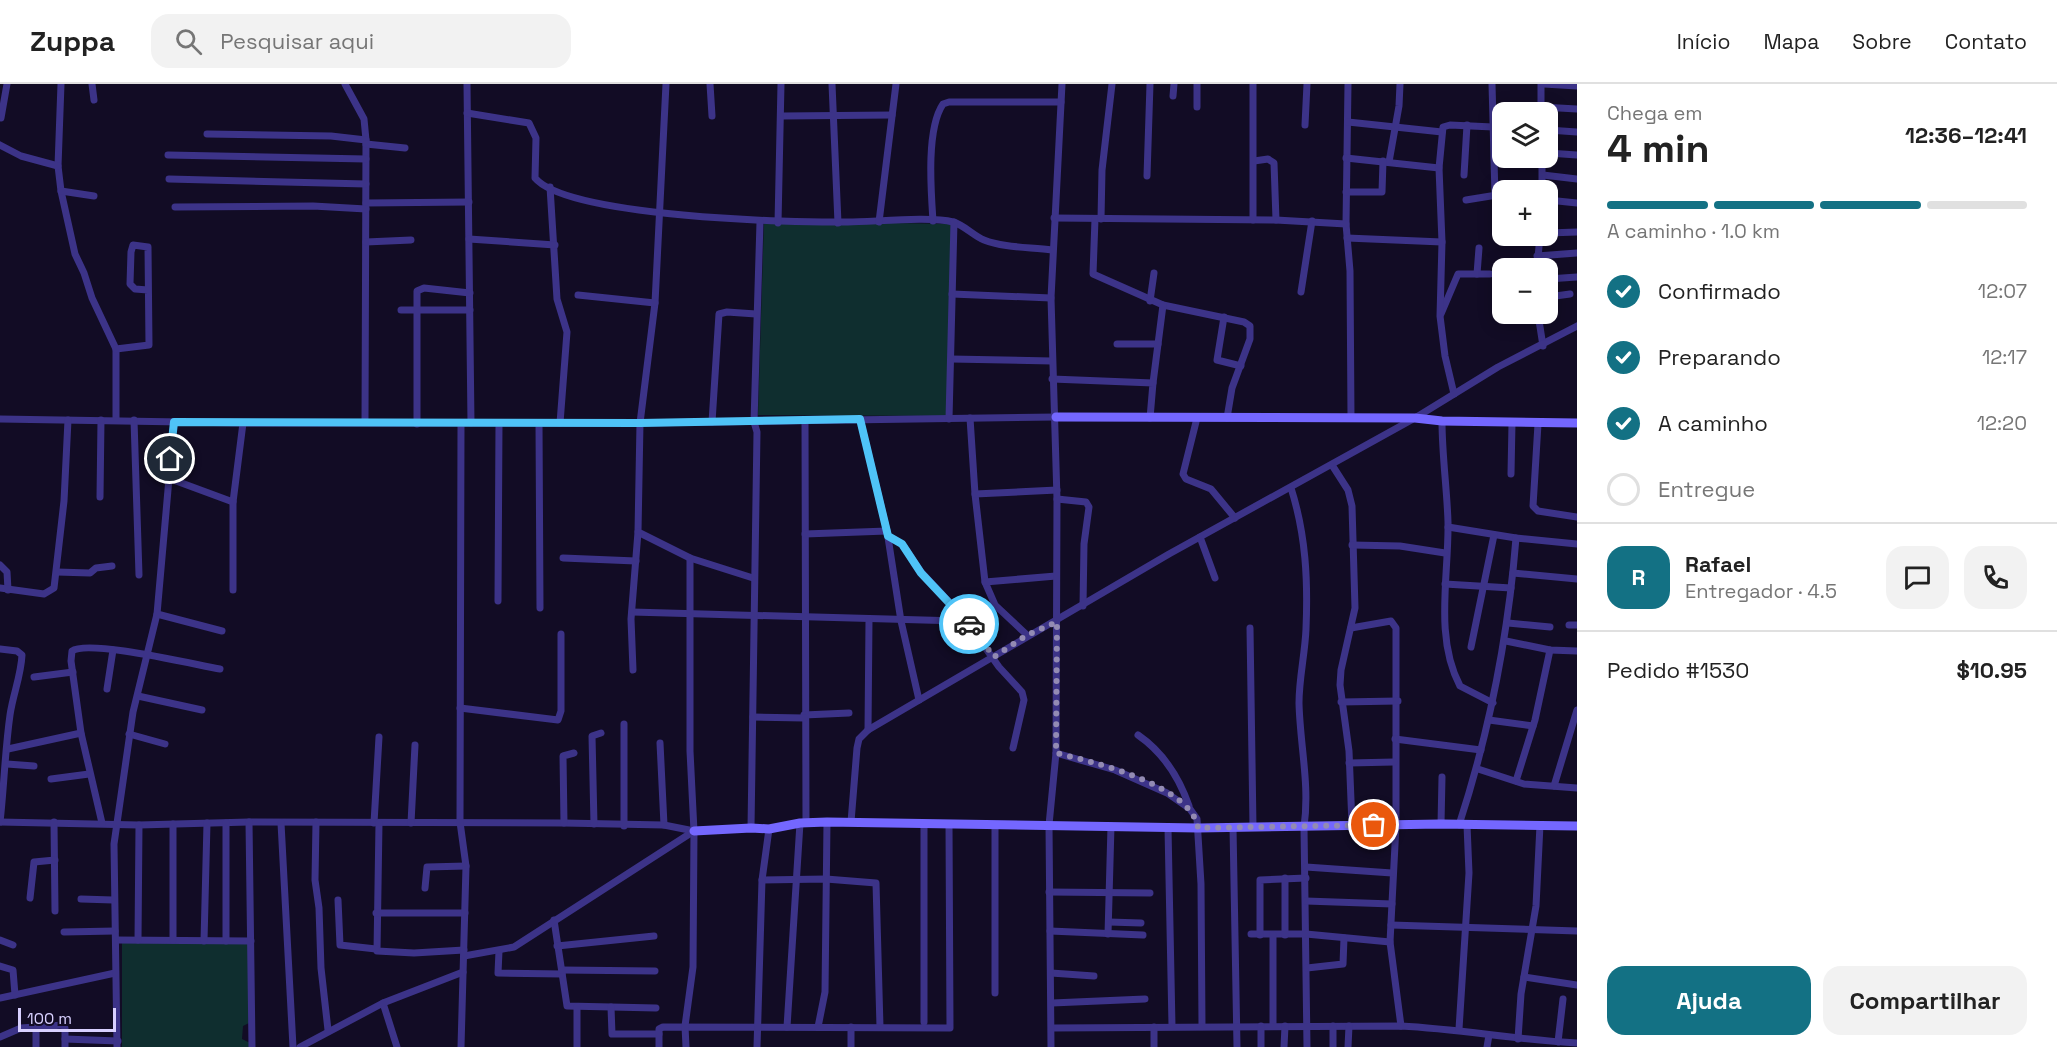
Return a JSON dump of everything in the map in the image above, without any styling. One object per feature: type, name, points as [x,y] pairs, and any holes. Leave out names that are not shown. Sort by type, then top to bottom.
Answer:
[{"type":"street","points":[[1,118],[7,84]]},
{"type":"street","points":[[61,84],[58,166],[61,191],[75,254],[92,298],[116,348],[116,420]]},
{"type":"street","points":[[92,84],[94,100]]},
{"type":"street","points":[[345,84],[363,119],[366,142],[365,423]]},
{"type":"street","points":[[467,84],[471,423]]},
{"type":"street","points":[[633,670],[632,612],[638,532],[640,423],[655,303],[666,84]]},
{"type":"street","points":[[710,84],[712,116]]},
{"type":"street","points":[[778,223],[781,84]]},
{"type":"street","points":[[832,84],[838,222]]},
{"type":"street","points":[[879,222],[896,84]]},
{"type":"street","points":[[1051,1047],[1049,825],[1056,753],[1057,490],[1051,298],[1062,84]]},
{"type":"street","points":[[1112,84],[1093,274],[1162,305],[1224,317],[1251,326],[1251,334],[1232,388],[1227,418]]},
{"type":"street","points":[[1147,176],[1150,84]]},
{"type":"street","points":[[1173,84],[1173,96]]},
{"type":"street","points":[[1197,84],[1197,107]]},
{"type":"street","points":[[1252,220],[1253,84]]},
{"type":"street","points":[[1305,125],[1307,84]]},
{"type":"street","points":[[1348,84],[1346,224],[1350,271],[1351,418]]},
{"type":"street","points":[[1346,192],[1382,192],[1386,162],[1399,106],[1400,84]]},
{"type":"street","points":[[1492,84],[1492,102]]},
{"type":"street","points":[[1541,102],[1542,84],[1577,86]]},
{"type":"street","points":[[933,221],[934,142],[936,119],[943,104],[949,102],[1061,102]]},
{"type":"street","points":[[1558,110],[1577,109]]},
{"type":"street","points":[[467,113],[529,123],[536,138],[535,178],[565,194],[599,203],[660,213],[778,223],[954,222],[991,242],[1052,250]]},
{"type":"street","points":[[782,116],[892,115]]},
{"type":"street","points":[[1348,122],[1442,132]]},
{"type":"street","points":[[1454,394],[1444,356],[1440,316],[1442,242],[1439,168],[1442,132],[1444,125],[1492,127]]},
{"type":"street","points":[[1464,174],[1467,125]]},
{"type":"street","points":[[1558,131],[1577,132]]},
{"type":"street","points":[[207,134],[331,136],[405,148]]},
{"type":"street","points":[[0,145],[21,156],[58,166]]},
{"type":"street","points":[[1558,153],[1577,154]]},
{"type":"street","points":[[168,155],[366,159]]},
{"type":"street","points":[[1347,158],[1439,168]]},
{"type":"street","points":[[1254,160],[1268,159],[1274,163],[1276,220]]},
{"type":"street","points":[[1543,168],[1543,180]]},
{"type":"street","points":[[1543,175],[1577,179]]},
{"type":"street","points":[[169,179],[366,184]]},
{"type":"street","points":[[550,187],[557,299],[567,332],[560,423]]},
{"type":"street","points":[[61,191],[94,196]]},
{"type":"street","points":[[1466,200],[1492,196]]},
{"type":"street","points":[[1558,201],[1577,203]]},
{"type":"street","points":[[175,207],[366,206],[469,202]]},
{"type":"street","points":[[1054,218],[1276,220],[1346,224]]},
{"type":"street","points":[[1301,291],[1312,221]]},
{"type":"street","points":[[751,828],[757,432],[754,422],[760,222]]},
{"type":"street","points":[[949,419],[954,222]]},
{"type":"street","points":[[1558,233],[1577,232]]},
{"type":"street","points":[[1347,238],[1442,242]]},
{"type":"street","points":[[469,239],[555,245]]},
{"type":"street","points":[[366,242],[411,240]]},
{"type":"street","points":[[116,348],[149,345],[148,247],[134,245],[131,252],[130,284],[135,289],[148,290]]},
{"type":"street","points":[[1538,246],[1537,256],[1577,253]]},
{"type":"street","points":[[1477,274],[1479,248]]},
{"type":"street","points":[[1150,300],[1154,273]]},
{"type":"street","points":[[1440,316],[1456,276],[1490,274]]},
{"type":"street","points":[[1558,278],[1577,277]]},
{"type":"street","points":[[417,424],[417,291],[421,288],[470,293]]},
{"type":"street","points":[[951,294],[1051,298]]},
{"type":"street","points":[[1558,296],[1570,294]]},
{"type":"street","points":[[578,295],[655,303]]},
{"type":"street","points":[[1150,418],[1162,305]]},
{"type":"street","points":[[401,310],[470,310]]},
{"type":"street","points":[[712,423],[719,314],[722,312],[756,314]]},
{"type":"street","points":[[1224,317],[1217,360],[1241,366]]},
{"type":"street","points":[[1540,324],[1543,346]]},
{"type":"street","points":[[851,822],[857,748],[859,739],[868,730],[994,657],[1027,635],[1057,622],[1200,537],[1415,418],[1498,367],[1543,346],[1577,326]]},
{"type":"street","points":[[1117,344],[1158,344]]},
{"type":"street","points":[[951,359],[1052,361]]},
{"type":"street","points":[[1052,379],[1154,383]]},
{"type":"street","points":[[0,419],[461,424],[712,423],[1056,417],[1415,418],[1442,422],[1577,423]]},
{"type":"street","points":[[970,418],[975,494],[985,582],[995,605],[1027,635]]},
{"type":"street","points":[[1197,418],[1183,474],[1186,479],[1211,489],[1235,518]]},
{"type":"street","points":[[860,419],[887,534],[901,621],[919,700]]},
{"type":"street","points":[[0,588],[35,594],[50,592],[54,588],[68,420]]},
{"type":"street","points":[[100,497],[101,420]]},
{"type":"street","points":[[134,420],[139,575]]},
{"type":"street","points":[[788,1027],[796,878],[803,823],[806,421]]},
{"type":"street","points":[[0,1037],[21,1028],[36,1025],[63,1025],[65,1043],[117,1044],[116,940],[113,900],[117,823],[129,734],[158,614],[174,422]]},
{"type":"street","points":[[1442,422],[1448,526],[1445,553],[1446,627],[1455,676],[1466,691],[1493,703]]},
{"type":"street","points":[[233,590],[233,502],[241,454],[243,423]]},
{"type":"street","points":[[498,601],[500,423]]},
{"type":"street","points":[[539,423],[540,608]]},
{"type":"street","points":[[1511,474],[1512,423]]},
{"type":"street","points":[[461,424],[460,822],[466,866],[461,1047]]},
{"type":"street","points":[[1538,424],[1533,506],[1538,511],[1577,517]]},
{"type":"street","points":[[1332,465],[1351,497],[1355,608],[1341,670],[1341,702],[1349,763],[1352,825]]},
{"type":"street","points":[[168,478],[233,502]]},
{"type":"street","points":[[1291,488],[1300,516],[1306,554],[1306,631],[1299,700],[1306,780],[1304,827],[1307,1047]]},
{"type":"street","points":[[975,494],[1057,490]]},
{"type":"street","points":[[1057,499],[1086,502],[1089,507],[1084,544],[1083,606]]},
{"type":"street","points":[[1448,526],[1494,535],[1577,544]]},
{"type":"street","points":[[638,532],[690,558],[753,578]]},
{"type":"street","points":[[806,534],[887,534],[902,544],[921,573],[965,619],[1023,694],[1013,748]]},
{"type":"street","points":[[1471,647],[1494,535]]},
{"type":"street","points":[[1200,537],[1215,578]]},
{"type":"street","points":[[1459,1029],[1469,873],[1463,825],[1478,769],[1506,641],[1516,538]]},
{"type":"street","points":[[1352,545],[1400,546],[1445,553]]},
{"type":"street","points":[[563,558],[636,561]]},
{"type":"street","points":[[687,1047],[685,1026],[693,968],[694,831],[690,751],[690,558]]},
{"type":"street","points":[[0,565],[7,572],[8,590]]},
{"type":"street","points":[[57,572],[90,573],[96,568],[112,566]]},
{"type":"street","points":[[1513,573],[1577,579]]},
{"type":"street","points":[[985,582],[1056,576]]},
{"type":"street","points":[[1445,584],[1511,588]]},
{"type":"street","points":[[632,612],[901,621],[959,621],[965,619]]},
{"type":"street","points":[[158,614],[222,631]]},
{"type":"street","points":[[868,730],[869,620]]},
{"type":"street","points":[[1351,628],[1386,621],[1395,623],[1398,701],[1394,762],[1396,825],[1390,942],[1401,1026]]},
{"type":"street","points":[[1508,622],[1550,627]]},
{"type":"street","points":[[1250,628],[1253,827]]},
{"type":"street","points":[[460,708],[558,720],[562,672],[561,634]]},
{"type":"street","points":[[1506,641],[1550,650],[1577,651]]},
{"type":"street","points":[[0,649],[17,651],[22,656],[21,675],[9,717],[7,764],[0,822],[139,825],[249,822],[564,823],[664,825],[694,831],[770,829],[803,823],[827,822],[1168,828],[1441,824],[1577,826]]},
{"type":"street","points":[[102,823],[81,733],[71,654],[74,649],[148,655],[220,669]]},
{"type":"street","points":[[1516,782],[1533,726],[1550,650]]},
{"type":"street","points":[[107,689],[113,651]]},
{"type":"street","points":[[34,677],[73,672]]},
{"type":"street","points":[[138,696],[202,710]]},
{"type":"street","points":[[1341,702],[1398,701]]},
{"type":"street","points":[[1554,786],[1577,710]]},
{"type":"street","points":[[753,717],[849,713]]},
{"type":"street","points":[[1489,720],[1533,726]]},
{"type":"street","points":[[624,724],[624,826]]},
{"type":"street","points":[[8,748],[81,733]]},
{"type":"street","points":[[594,824],[592,736],[601,733]]},
{"type":"street","points":[[129,734],[165,744]]},
{"type":"street","points":[[1138,735],[1156,748],[1169,766],[1183,788],[1198,828],[1202,1026]]},
{"type":"street","points":[[376,949],[379,737]]},
{"type":"street","points":[[1395,739],[1481,750]]},
{"type":"street","points":[[660,743],[664,825]]},
{"type":"street","points":[[411,823],[415,745]]},
{"type":"street","points":[[564,823],[563,756],[574,753]]},
{"type":"street","points":[[1056,753],[1115,770],[1167,792],[1190,809]]},
{"type":"street","points":[[1349,763],[1394,762]]},
{"type":"street","points":[[7,764],[34,766]]},
{"type":"street","points":[[1478,769],[1516,782],[1577,788]]},
{"type":"street","points":[[51,778],[90,774]]},
{"type":"street","points":[[1441,824],[1442,777]]},
{"type":"street","points":[[54,822],[55,911]]},
{"type":"street","points":[[249,822],[252,1047]]},
{"type":"street","points":[[316,822],[315,880],[320,908],[321,968],[327,1030]]},
{"type":"street","points":[[818,1027],[825,992],[827,822]]},
{"type":"street","points":[[204,941],[207,823]]},
{"type":"street","points":[[226,823],[226,941]]},
{"type":"street","points":[[281,823],[293,1047]]},
{"type":"street","points":[[173,824],[173,940]]},
{"type":"street","points":[[924,824],[924,1022]]},
{"type":"street","points":[[659,1047],[661,1027],[950,1028],[949,824]]},
{"type":"street","points":[[138,940],[139,825]]},
{"type":"street","points":[[995,825],[995,993]]},
{"type":"street","points":[[1518,1039],[1524,976],[1536,906],[1540,825]]},
{"type":"street","points":[[1108,934],[1111,826]]},
{"type":"street","points":[[1233,827],[1237,1047]]},
{"type":"street","points":[[1168,828],[1172,1026]]},
{"type":"street","points":[[757,1047],[762,880],[770,829]]},
{"type":"street","points":[[338,900],[340,945],[376,949],[379,953],[399,954],[499,951],[514,947],[694,831]]},
{"type":"street","points":[[30,898],[34,862],[55,860]]},
{"type":"street","points":[[425,888],[427,867],[466,866]]},
{"type":"street","points":[[1306,867],[1392,873]]},
{"type":"street","points":[[762,880],[796,878],[876,883],[880,1027]]},
{"type":"street","points":[[1285,878],[1285,935]]},
{"type":"street","points":[[1260,935],[1260,880],[1306,878]]},
{"type":"street","points":[[1049,892],[1150,893]]},
{"type":"street","points":[[81,899],[113,900]]},
{"type":"street","points":[[1306,901],[1392,904]]},
{"type":"street","points":[[376,913],[465,913]]},
{"type":"street","points":[[554,920],[565,1003],[577,1007],[656,1008]]},
{"type":"street","points":[[1109,922],[1141,922]]},
{"type":"street","points":[[1391,925],[1577,931]]},
{"type":"street","points":[[64,932],[115,931]]},
{"type":"street","points":[[1050,931],[1143,935]]},
{"type":"street","points":[[1251,934],[1306,934],[1390,942]]},
{"type":"street","points":[[1273,935],[1274,1026]]},
{"type":"street","points":[[556,946],[654,936]]},
{"type":"street","points":[[1307,968],[1343,964],[1344,938]]},
{"type":"street","points":[[0,940],[13,945]]},
{"type":"street","points":[[116,940],[250,941]]},
{"type":"street","points":[[499,951],[498,973],[655,971]]},
{"type":"street","points":[[0,966],[14,971],[15,995]]},
{"type":"street","points":[[301,1047],[327,1030],[383,1003],[463,972]]},
{"type":"street","points":[[0,998],[116,973]]},
{"type":"street","points":[[1051,973],[1094,976]]},
{"type":"street","points":[[1524,976],[1577,985]]},
{"type":"street","points":[[1052,1003],[1145,999]]},
{"type":"street","points":[[1558,1042],[1563,999]]},
{"type":"street","points":[[383,1003],[397,1047]]},
{"type":"street","points":[[577,1007],[578,1047]]},
{"type":"street","points":[[611,1007],[612,1034],[659,1034]]},
{"type":"street","points":[[36,1025],[36,1047]]},
{"type":"street","points":[[1261,1026],[1261,1047]]},
{"type":"street","points":[[1284,1047],[1285,1026]]},
{"type":"street","points":[[1333,1026],[1333,1047]]},
{"type":"street","points":[[1348,1026],[1348,1047]]},
{"type":"street","points":[[1052,1028],[1401,1026],[1459,1029],[1518,1039],[1577,1043]]},
{"type":"street","points":[[851,1027],[851,1047]]},
{"type":"street","points":[[1154,1027],[1154,1047]]},
{"type":"street","points":[[1487,1047],[1489,1035]]},
{"type":"green space","points":[[764,221],[955,224],[952,416],[758,415]]},
{"type":"green space","points":[[122,941],[249,943],[249,1023],[243,1026],[242,1039],[250,1043],[250,1047],[122,1047]]},
{"type":"way so far","points":[[969,624],[994,657],[1027,635],[1057,622],[1056,753],[1115,770],[1167,792],[1190,809],[1197,819],[1198,828],[1374,825]]},
{"type":"route","points":[[170,459],[174,422],[417,424],[754,422],[860,419],[888,536],[902,544],[921,573],[969,624]]}]
